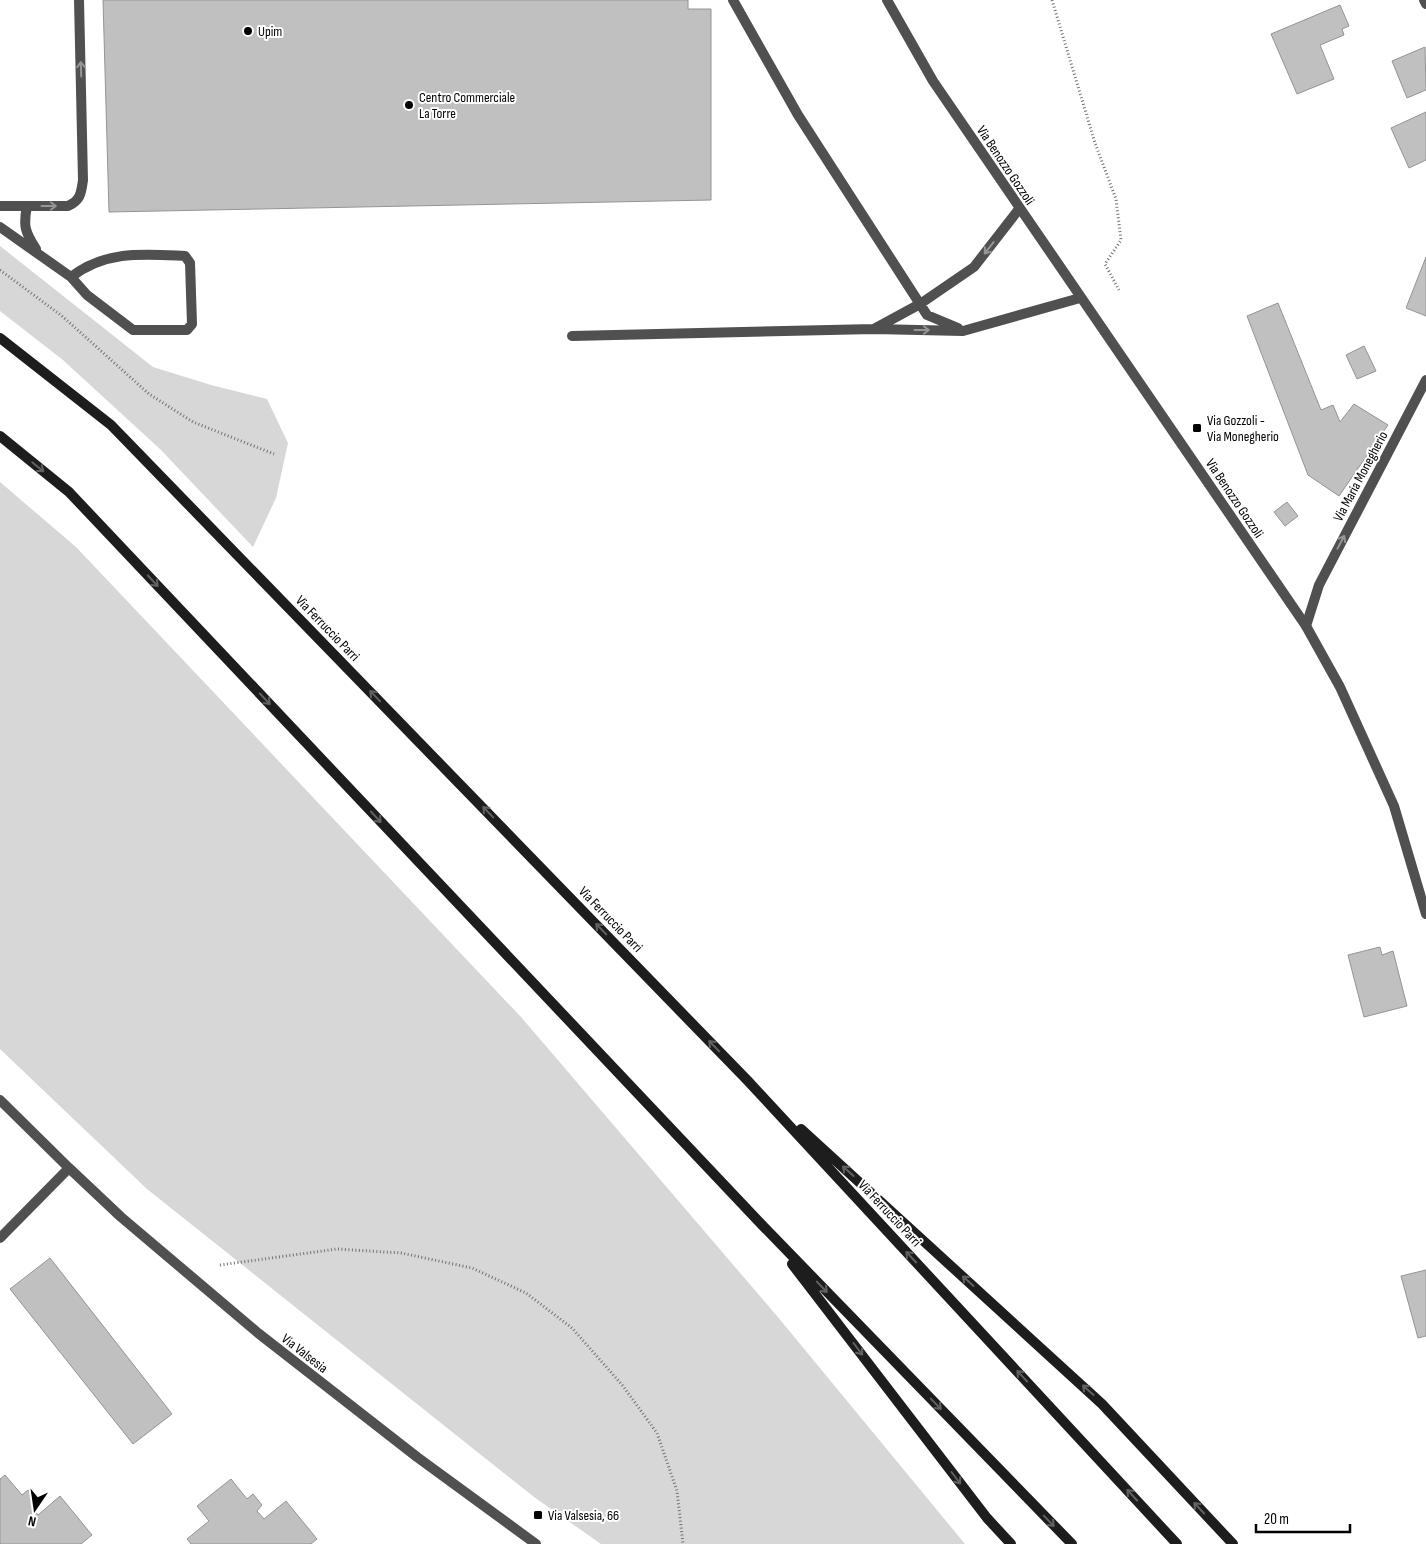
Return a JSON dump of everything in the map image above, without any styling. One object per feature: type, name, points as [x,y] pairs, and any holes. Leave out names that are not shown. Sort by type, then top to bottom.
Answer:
[{"type":"main road","name":"Via Ferruccio Parri","points":[[0,338],[111,425],[748,1080],[1177,1544]]},
{"type":"main road","points":[[0,436],[69,492],[764,1227],[1072,1544]]},
{"type":"main road","points":[[748,1080],[1102,1404],[1233,1544]]},
{"type":"main road","points":[[764,1227],[987,1518],[1011,1544]]},
{"type":"street","points":[[0,206],[68,206],[76,202],[81,194],[84,180],[79,0]]},
{"type":"street","points":[[733,0],[798,115],[927,315],[964,331]]},
{"type":"street","name":"Via Benozzo Gozzoli","points":[[887,0],[933,81],[1306,626],[1340,687],[1394,806],[1426,914]]},
{"type":"street","points":[[1424,0],[1426,4]]},
{"type":"street","points":[[27,206],[24,220],[26,233],[40,254]]},
{"type":"street","points":[[874,329],[920,304],[974,267],[1019,209]]},
{"type":"street","points":[[0,227],[71,277],[88,295],[133,330],[187,330],[192,324],[190,263],[184,256],[147,254],[111,257],[84,267],[71,277]]},
{"type":"street","points":[[572,336],[874,329],[964,331],[1080,298]]},
{"type":"street","name":"Via Maria Monegherio","points":[[1306,626],[1319,585],[1426,380]]},
{"type":"street","name":"Via Valsesia","points":[[0,1100],[121,1217],[258,1333],[417,1457],[536,1544]]},
{"type":"street","points":[[0,1238],[69,1168]]},
{"type":"path","points":[[1052,0],[1095,143],[1116,199],[1121,240],[1105,264],[1119,290]]},
{"type":"path","points":[[0,270],[62,316],[149,394],[193,422],[274,454]]},
{"type":"path","points":[[220,1265],[337,1249],[401,1253],[472,1268],[526,1293],[572,1328],[623,1386],[656,1433],[677,1491],[683,1544]]},
{"type":"shaded area","points":[[0,246],[153,367],[211,385],[267,399],[288,443],[276,498],[253,547],[161,450],[63,360],[0,311]]},
{"type":"shaded area","points":[[0,482],[76,547],[521,1017],[777,1316],[965,1544],[601,1544],[534,1497],[147,1189],[0,1049]]},
{"type":"building","name":"Centro Commerciale La Torre","points":[[103,0],[688,0],[688,9],[711,9],[711,200],[109,212]]},
{"type":"building","points":[[1340,5],[1349,26],[1342,29],[1344,35],[1320,45],[1334,79],[1297,94],[1271,34]]},
{"type":"building","points":[[1425,47],[1426,90],[1407,98],[1392,61]]},
{"type":"building","points":[[1426,112],[1426,160],[1409,168],[1391,128]]},
{"type":"building","points":[[1426,257],[1426,316],[1406,308]]},
{"type":"building","points":[[1278,303],[1321,410],[1333,405],[1340,422],[1354,404],[1388,425],[1339,496],[1308,475],[1247,316]]},
{"type":"building","points":[[1364,346],[1376,371],[1357,379],[1346,355]]},
{"type":"building","points":[[1287,502],[1298,516],[1285,526],[1274,512]]},
{"type":"building","points":[[1380,947],[1382,955],[1393,951],[1407,1006],[1364,1017],[1348,955]]},
{"type":"building","points":[[50,1258],[172,1414],[133,1444],[10,1289]]},
{"type":"building","points":[[1426,1270],[1426,1336],[1418,1338],[1401,1276]]},
{"type":"building","points":[[5,1475],[22,1495],[28,1490],[37,1502],[31,1506],[38,1515],[60,1496],[92,1535],[81,1544],[0,1544],[0,1479]]},
{"type":"building","points":[[231,1479],[247,1499],[253,1494],[262,1505],[257,1511],[264,1519],[286,1501],[317,1539],[311,1544],[191,1544],[187,1539],[209,1521],[197,1506]]},
{"type":"place","name":"Upim","points":[[248,31]]},
{"type":"place","name":"Centro Commerciale La Torre","points":[[409,105]]},
{"type":"place","name":"Via Gozzoli - Via Monegherio","points":[[1197,428]]},
{"type":"place","name":"Via Valsesia, 66","points":[[538,1515]]}]
